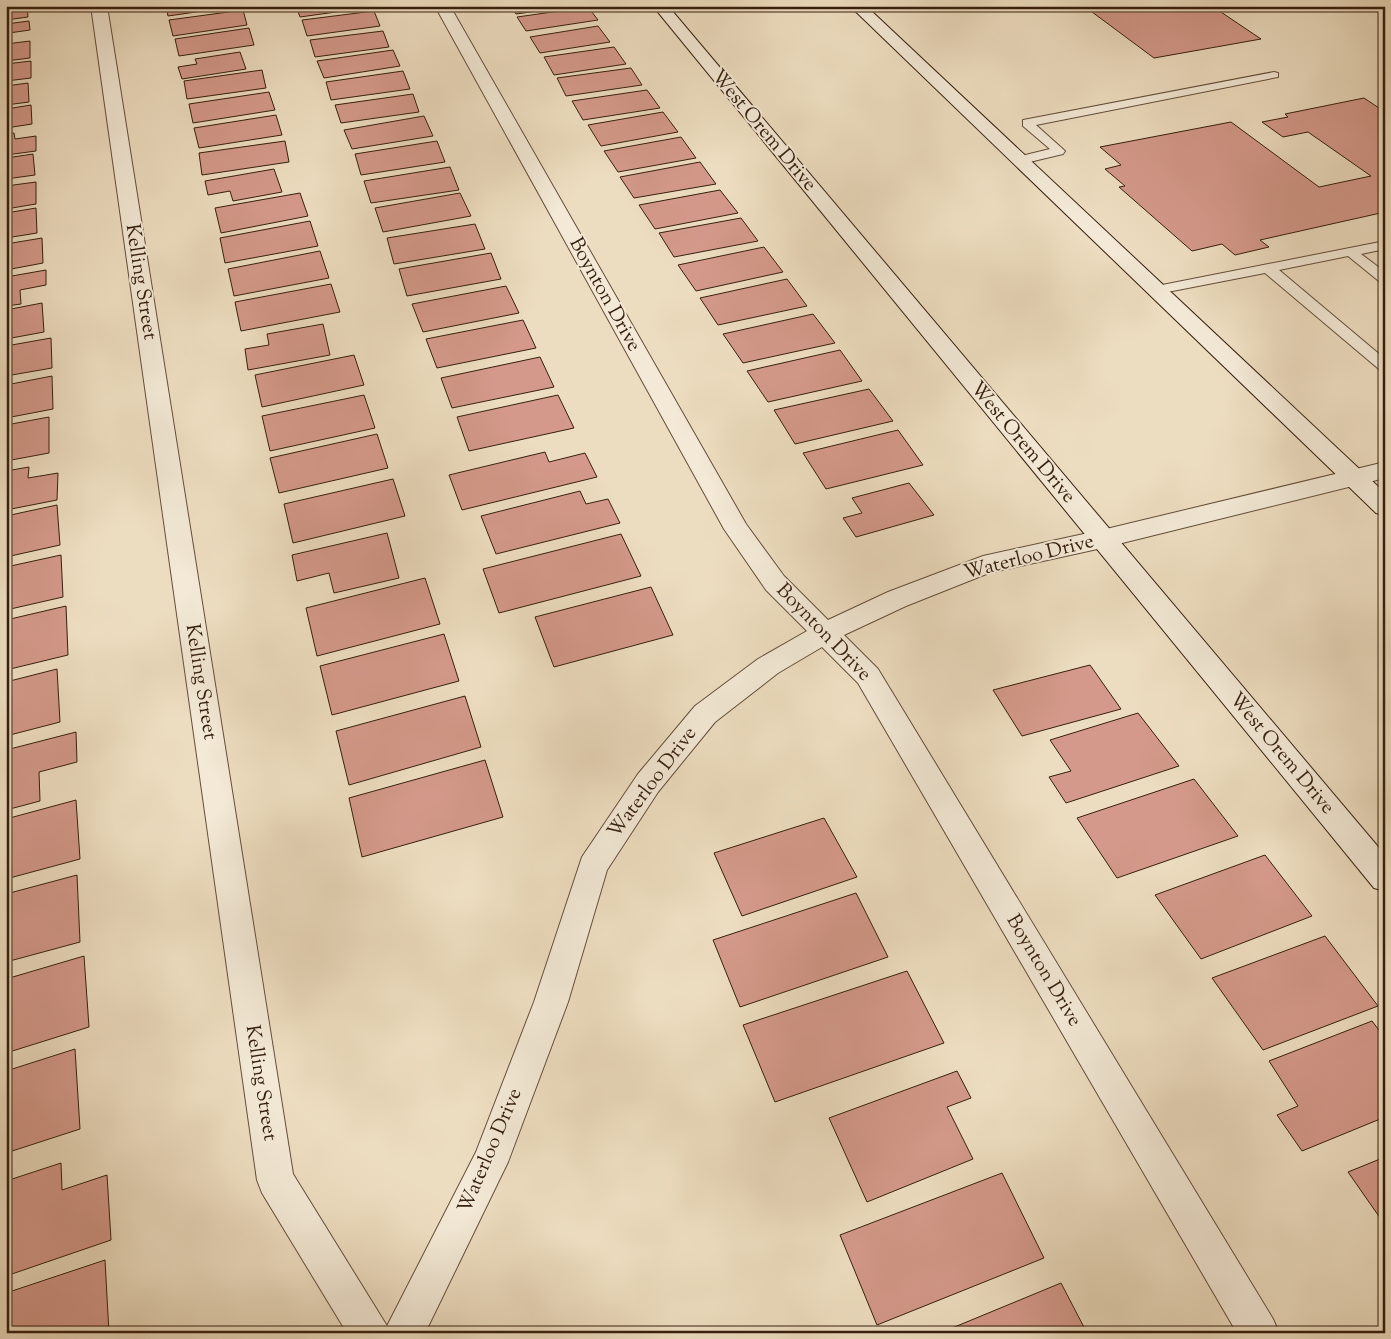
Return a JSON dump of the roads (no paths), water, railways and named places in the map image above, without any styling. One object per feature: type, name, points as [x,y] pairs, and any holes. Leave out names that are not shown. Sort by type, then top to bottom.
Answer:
[{"type":"street","name":"Kelling Street","points":[[99,6],[275,1180],[370,1333]]},
{"type":"street","name":"Boynton Drive","points":[[442,6],[736,529],[775,583],[868,676],[1259,1333]]},
{"type":"street","name":"West Orem Drive","points":[[660,6],[1385,878]]},
{"type":"street","points":[[856,6],[1021,160],[1385,507]]},
{"type":"street","name":"Waterloo Drive","points":[[404,1333],[490,1162],[551,1002],[593,866],[648,783],[705,714],[768,666],[826,632],[898,599],[983,565],[1102,539],[1385,470]]},
{"type":"lane","points":[[1021,160],[1059,151],[1027,123],[1274,75]]},
{"type":"lane","points":[[1157,290],[1385,245]]},
{"type":"lane","points":[[1350,252],[1385,279]]},
{"type":"lane","points":[[1269,269],[1385,367]]}]
